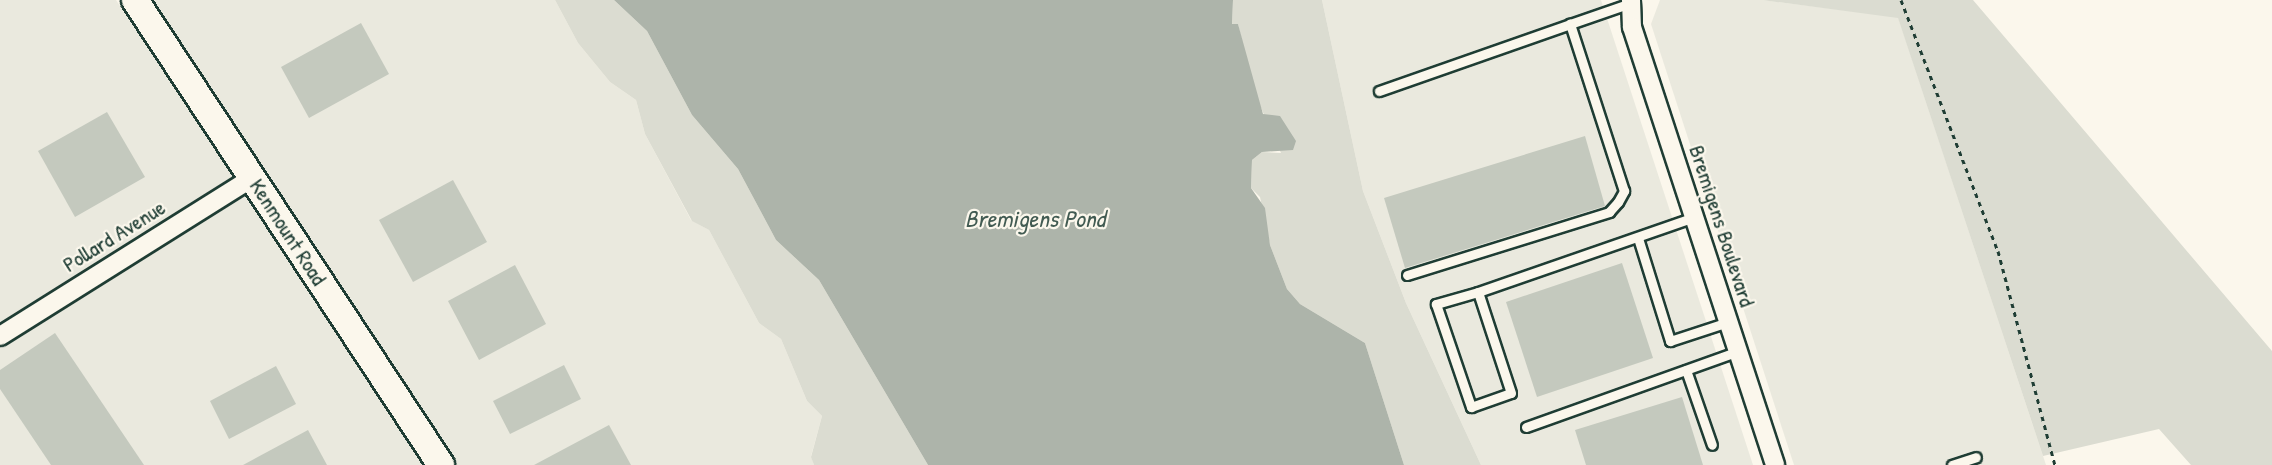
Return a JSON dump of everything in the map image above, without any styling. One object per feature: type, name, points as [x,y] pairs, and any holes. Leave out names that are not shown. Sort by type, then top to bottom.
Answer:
[{"type":"main road","name":"Kenmount Road","points":[[135,0],[441,465]]},
{"type":"street","name":"Bremigens Boulevard","points":[[1631,2],[1632,27],[1775,465]]},
{"type":"street","name":"Pollard Avenue","points":[[0,336],[253,177]]},
{"type":"lane","points":[[1379,91],[1631,2]]},
{"type":"lane","points":[[1407,275],[1609,212],[1618,202],[1624,191],[1570,24]]},
{"type":"lane","points":[[1478,292],[1511,393],[1471,407],[1436,304],[1478,292],[1694,218]]},
{"type":"lane","points":[[1638,238],[1670,341],[1728,322]]},
{"type":"lane","points":[[1526,427],[1738,351]]},
{"type":"lane","points":[[1686,370],[1712,445]]},
{"type":"lane","points":[[1952,465],[1976,457]]},
{"type":"path","points":[[1901,0],[1998,251],[2055,465]]},
{"type":"shaded area","points":[[0,0],[116,0],[430,465],[0,465]]},
{"type":"shaded area","points":[[144,0],[555,0],[578,43],[610,82],[636,100],[645,134],[691,220],[709,230],[759,323],[781,339],[807,401],[822,416],[811,456],[814,465],[454,465]]},
{"type":"shaded area","points":[[555,0],[614,0],[647,31],[692,115],[738,169],[776,240],[819,280],[928,465],[814,465],[811,457],[822,416],[807,401],[781,339],[759,323],[709,230],[692,221],[645,134],[636,100],[610,82],[578,43]]},
{"type":"shaded area","points":[[1233,0],[1322,0],[1363,191],[1406,303],[1481,465],[1404,465],[1365,343],[1300,304],[1287,289],[1270,245],[1260,197],[1251,188],[1252,160],[1262,152],[1281,153],[1254,92],[1238,24],[1232,25]]},
{"type":"shaded area","points":[[1322,0],[1601,0],[1753,465],[1481,465],[1406,303],[1363,191]]},
{"type":"shaded area","points":[[1660,0],[1762,0],[1898,17],[2046,465],[1794,465],[1651,24]]},
{"type":"shaded area","points":[[1762,0],[1973,0],[2272,351],[2272,465],[2191,465],[2159,429],[2043,456],[1898,18]]},
{"type":"water","name":"Bremigens Pond","points":[[614,0],[1233,0],[1232,24],[1238,24],[1263,114],[1280,116],[1296,141],[1293,150],[1262,152],[1252,160],[1251,188],[1265,208],[1270,245],[1287,289],[1300,304],[1365,343],[1404,465],[928,465],[819,280],[776,240],[738,169],[692,115],[647,31]]},
{"type":"building","points":[[361,23],[389,74],[309,118],[281,67]]},
{"type":"building","points":[[107,112],[145,177],[75,217],[38,151]]},
{"type":"building","points":[[1585,136],[1605,206],[1405,268],[1384,198]]},
{"type":"building","points":[[453,180],[487,242],[413,282],[379,220]]},
{"type":"building","points":[[1622,263],[1653,358],[1537,397],[1506,302]]},
{"type":"building","points":[[515,265],[546,324],[479,360],[448,301]]},
{"type":"building","points":[[55,333],[144,465],[51,465],[0,389],[0,370]]},
{"type":"building","points":[[564,365],[581,399],[510,434],[493,401]]},
{"type":"building","points":[[276,366],[296,404],[229,439],[210,401]]},
{"type":"building","points":[[1682,397],[1703,465],[1586,465],[1575,430]]},
{"type":"building","points":[[609,425],[631,465],[534,465]]},
{"type":"building","points":[[308,430],[327,465],[243,465]]}]
